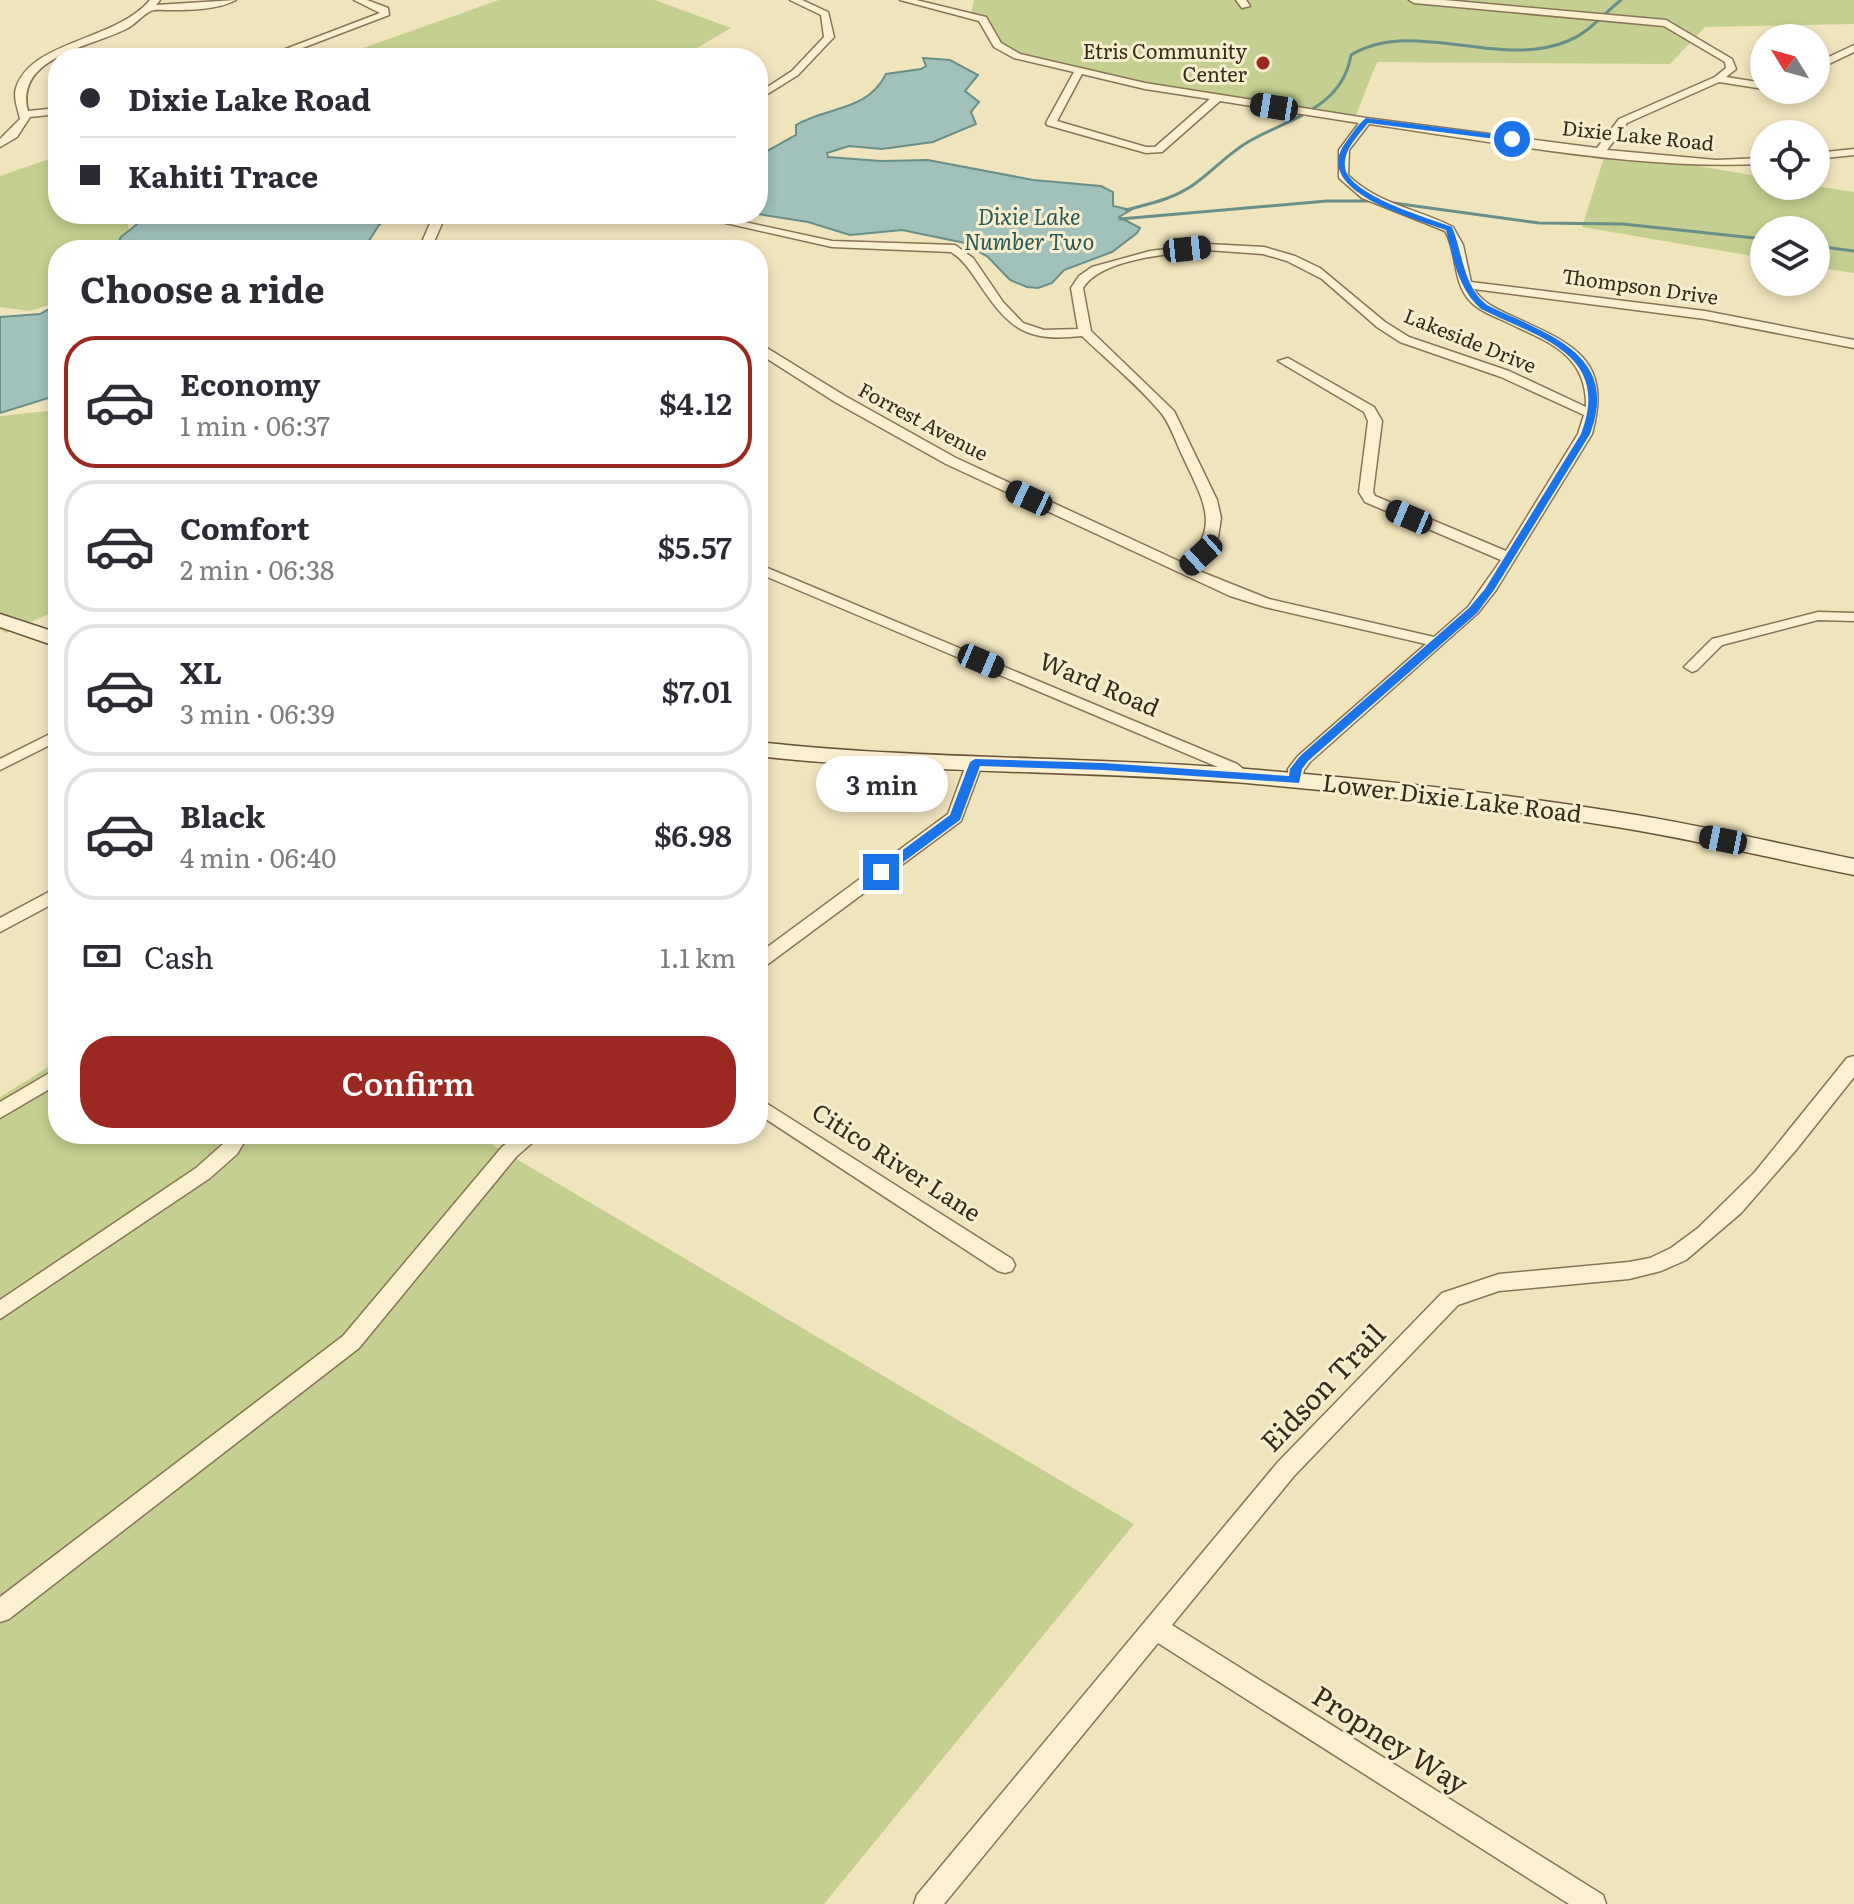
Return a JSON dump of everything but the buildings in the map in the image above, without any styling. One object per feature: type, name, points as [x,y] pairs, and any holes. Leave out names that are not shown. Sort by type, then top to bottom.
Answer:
[{"type":"street","points":[[73,48],[128,24],[152,4],[195,7],[231,0]]},
{"type":"street","points":[[294,48],[384,15],[385,10],[359,0]]},
{"type":"street","points":[[768,91],[795,73],[829,37],[825,14],[795,0]]},
{"type":"street","points":[[905,0],[983,19]]},
{"type":"street","points":[[1414,0],[1666,23],[1729,61],[1731,69],[1718,79],[1623,121],[1600,152]]},
{"type":"street","points":[[978,6],[993,41],[1004,50],[1078,73],[1216,99],[1366,121],[1344,150],[1343,176],[1377,201],[1449,229],[1473,298],[1484,307],[1553,340],[1579,358],[1592,380],[1593,413],[1585,434],[1509,558],[1473,610],[1304,759],[1296,769],[1295,780]]},
{"type":"street","points":[[1830,60],[1854,48]]},
{"type":"street","points":[[0,144],[20,128],[24,114],[20,90],[25,78],[48,61]]},
{"type":"street","points":[[1078,73],[1051,123],[1146,150],[1158,150],[1216,99]]},
{"type":"street","points":[[1718,79],[1750,84]]},
{"type":"street","points":[[24,114],[48,112]]},
{"type":"street","name":"Dixie Lake Road","points":[[1366,121],[1691,163],[1750,161]]},
{"type":"street","points":[[1830,155],[1854,152]]},
{"type":"street","points":[[739,224],[832,244],[951,247],[966,256],[1017,326],[1047,335],[1085,332],[1148,390],[1169,414],[1210,500],[1214,518],[1211,537],[1201,555],[1184,570]]},
{"type":"street","name":"Lakeside Drive","points":[[1085,332],[1077,288],[1083,278],[1096,269],[1187,249],[1253,250],[1287,257],[1315,270],[1388,330],[1411,344],[1506,374],[1565,406],[1593,413]]},
{"type":"street","name":"Thompson Drive","points":[[1466,285],[1677,311],[1854,344]]},
{"type":"street","name":"Forrest Avenue","points":[[768,354],[940,456],[1184,570],[1265,603],[1438,642]]},
{"type":"street","points":[[1284,361],[1369,410],[1375,421],[1366,492],[1370,499],[1509,558]]},
{"type":"street","name":"Ward Road","points":[[768,572],[1231,767],[1244,776]]},
{"type":"street","points":[[1692,667],[1717,642],[1818,616],[1854,617]]},
{"type":"street","points":[[0,620],[48,637]]},
{"type":"street","points":[[0,765],[48,740]]},
{"type":"street","name":"Lower Dixie Lake Road","points":[[768,750],[829,757],[1295,780],[1535,806],[1854,867]]},
{"type":"street","points":[[768,956],[955,817],[975,762]]},
{"type":"street","points":[[0,926],[48,899]]},
{"type":"street","name":"Eidson Trail","points":[[927,1904],[1286,1469],[1450,1299],[1473,1287],[1499,1280],[1589,1275],[1642,1267],[1655,1265],[1684,1252],[1777,1160],[1854,1063]]},
{"type":"street","points":[[0,1111],[48,1081]]},
{"type":"street","name":"Citico River Lane","points":[[768,1111],[1005,1265]]},
{"type":"street","points":[[0,1311],[203,1173],[233,1144]]},
{"type":"street","points":[[0,1611],[351,1342],[509,1152],[519,1144]]},
{"type":"street","name":"Propney Way","points":[[1155,1628],[1593,1904]]},
{"type":"green space","points":[[499,0],[655,0],[731,28],[697,48],[363,48]]},
{"type":"green space","points":[[974,0],[1854,0],[1854,24],[1705,27],[1670,64],[1377,62],[1354,120],[1133,86],[1069,72],[995,44],[971,14]]},
{"type":"green space","points":[[1606,151],[1750,175],[1750,200],[1830,200],[1830,188],[1854,192],[1854,273],[1830,269],[1830,216],[1750,216],[1750,256],[1582,227]]},
{"type":"green space","points":[[48,159],[48,224],[128,224],[129,237],[127,240],[48,240],[48,305],[30,311],[0,307],[0,176]]},
{"type":"green space","points":[[48,411],[48,614],[6,633],[0,630],[0,416]]},
{"type":"green space","points":[[48,1067],[48,1144],[491,1144],[1134,1524],[824,1904],[0,1904],[0,1097]]},
{"type":"water","name":"Dixie Lake Number Two","points":[[923,58],[950,60],[978,75],[965,91],[979,102],[971,112],[976,124],[933,142],[882,149],[849,146],[827,153],[828,157],[881,161],[928,160],[1033,180],[1101,186],[1113,192],[1113,206],[1131,210],[1119,217],[1140,228],[1137,233],[1112,252],[1064,270],[1052,283],[1038,288],[1010,280],[988,257],[965,243],[902,230],[850,235],[808,222],[768,216],[768,150],[796,135],[796,125],[858,102],[878,86],[886,74],[926,66]]},
{"type":"water","points":[[137,224],[381,224],[369,240],[119,240]]},
{"type":"water","points":[[48,310],[48,398],[0,413],[0,317],[40,314]]},
{"type":"waterway","points":[[1126,210],[1182,191],[1240,147],[1312,110],[1337,88],[1346,73],[1351,55],[1375,45],[1401,41],[1513,50],[1541,48],[1576,37],[1621,0]]},
{"type":"waterway","points":[[1120,219],[1327,201],[1375,201]]},
{"type":"waterway","points":[[1386,202],[1539,223],[1623,224],[1750,238]]},
{"type":"waterway","points":[[1830,248],[1854,251]]},
{"type":"place","name":"Etris Community Center","points":[[1263,63]]},
{"type":"route","points":[[881,872],[955,817],[975,762],[1295,780],[1296,769],[1304,759],[1473,610],[1489,590],[1585,434],[1595,400],[1592,380],[1579,358],[1566,348],[1484,307],[1473,298],[1462,276],[1453,233],[1449,229],[1377,201],[1348,181],[1341,168],[1344,150],[1366,121],[1512,139]]}]
